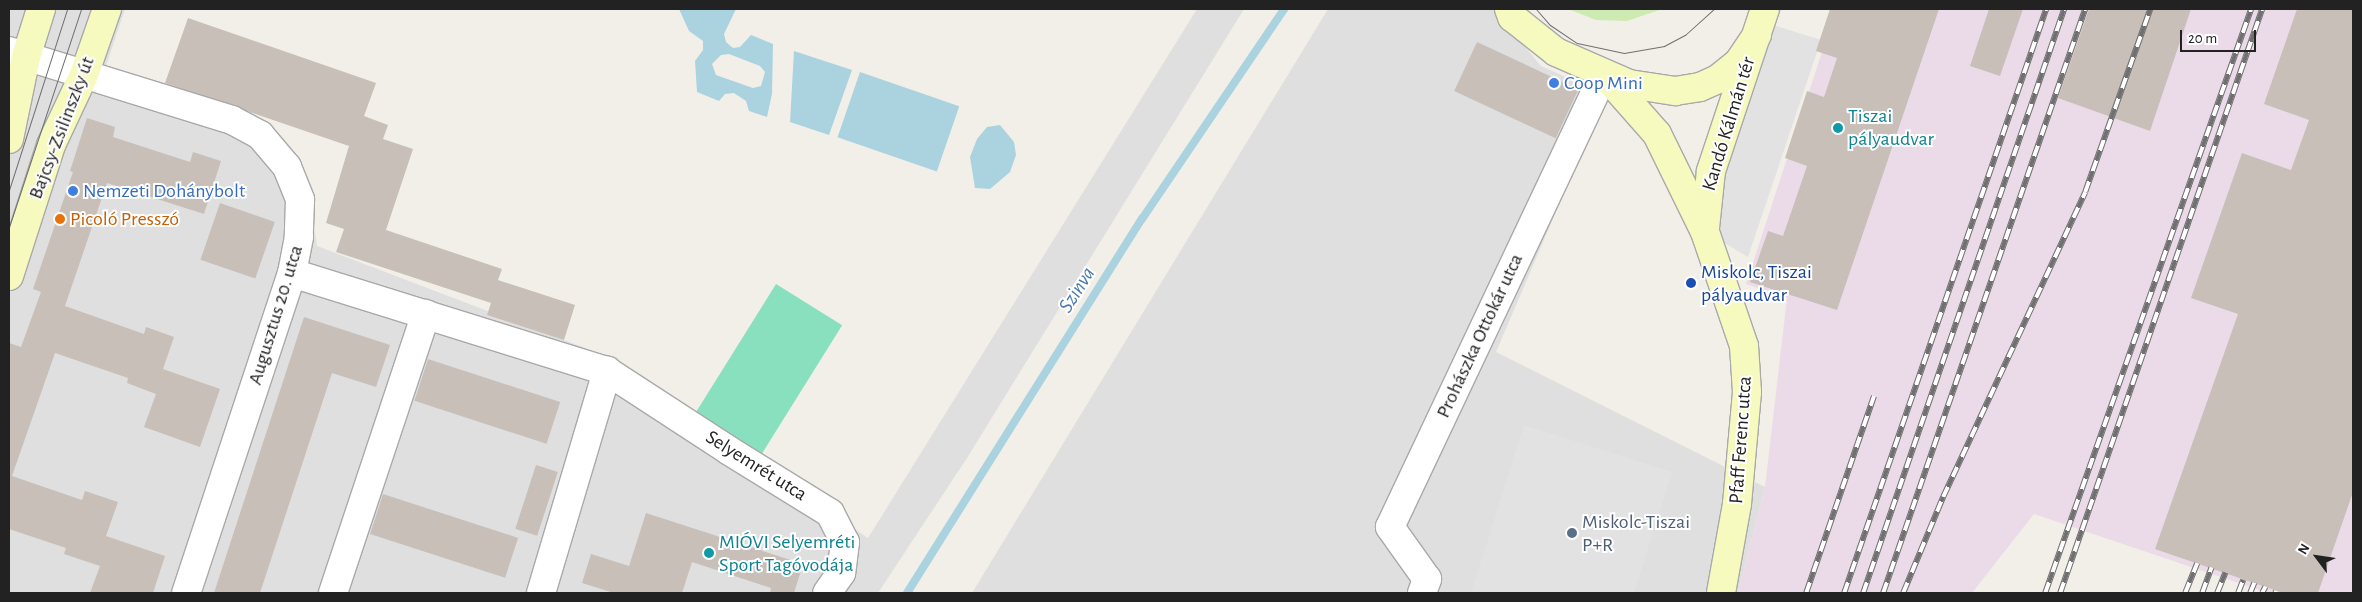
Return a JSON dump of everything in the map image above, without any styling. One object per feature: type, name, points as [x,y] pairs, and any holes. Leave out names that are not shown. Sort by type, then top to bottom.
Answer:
[{"type":"street","points":[[9,139],[17,54],[41,9]]},
{"type":"street","name":"Bajcsy-Zsilinszky út","points":[[9,276],[51,145],[84,75],[107,9]]},
{"type":"street","points":[[1509,9],[1512,17],[1556,52],[1604,74],[1652,88],[1675,91],[1700,87],[1718,79],[1738,63],[1757,35]]},
{"type":"street","name":"Kandó Kálmán tér","points":[[1704,232],[1711,171],[1765,9]]},
{"type":"street","name":"Augusztus 20. utca","points":[[17,54],[232,120],[260,135],[287,167],[300,200],[300,237],[292,274],[186,593]]},
{"type":"street","name":"Kandó Kálmán tér","points":[[1604,74],[1657,134],[1704,232]]},
{"type":"street","name":"Prohászka Ottokár utca","points":[[1422,593],[1427,579],[1390,527],[1604,74]]},
{"type":"street","name":"Pfaff Ferenc utca","points":[[1704,232],[1739,327],[1747,392],[1737,504],[1721,593]]},
{"type":"street","name":"Selyemrét utca","points":[[292,274],[608,371],[830,512],[844,542],[841,573],[827,593]]},
{"type":"street","points":[[333,593],[426,314]]},
{"type":"street","points":[[541,593],[608,371]]},
{"type":"shaded area","points":[[9,9],[125,9],[105,69],[239,114],[309,190],[317,246],[585,348],[868,538],[1197,9],[1244,9],[967,458],[878,593],[9,593]]},
{"type":"shaded area","points":[[1328,9],[1493,9],[1541,66],[1606,95],[1496,352],[1765,487],[1738,593],[972,593]]},
{"type":"shaded area","points":[[1836,9],[2353,9],[2353,593],[2268,593],[2034,514],[1972,593],[1738,593],[1765,487],[1787,298],[1746,284]]},
{"type":"shaded area","points":[[1773,25],[1821,40],[1748,257],[1713,236],[1714,202]]},
{"type":"shaded area","name":"Miskolc-Tiszai P+R","points":[[1524,425],[1672,472],[1634,593],[1471,593]]},
{"type":"green space","points":[[1568,9],[1662,9],[1627,21],[1596,20]]},
{"type":"green space","points":[[776,284],[842,325],[762,454],[695,413]]},
{"type":"water","points":[[679,9],[736,9],[724,34],[726,42],[733,48],[740,47],[751,35],[773,44],[772,94],[767,117],[749,111],[746,101],[734,93],[725,94],[719,101],[697,92],[695,61],[703,50],[703,41],[689,31]],"holes":[[[729,54],[760,66],[765,72],[761,86],[753,88],[716,75],[712,64],[721,55]]]},
{"type":"water","points":[[794,51],[852,70],[829,135],[790,122]]},
{"type":"water","points":[[860,72],[959,106],[937,171],[838,137]]},
{"type":"water","points":[[1000,125],[1014,142],[1016,155],[1010,172],[990,189],[975,188],[970,157],[977,139],[987,127]]},
{"type":"building","name":"Tiszai pályaudvar","points":[[1830,9],[1939,9],[1837,310],[1750,282],[1768,231],[1783,236],[1807,166],[1785,158],[1807,91],[1824,97],[1837,58],[1816,51]]},
{"type":"building","points":[[1989,9],[2023,9],[2000,76],[1970,66]]},
{"type":"building","points":[[2089,9],[2191,9],[2150,131],[2058,98]]},
{"type":"building","points":[[2297,9],[2353,9],[2353,492],[2318,593],[2283,593],[2155,549],[2238,314],[2191,298],[2242,153],[2291,170],[2309,120],[2264,104]]},
{"type":"building","points":[[188,18],[376,83],[364,116],[388,125],[383,139],[413,149],[386,230],[502,269],[498,280],[575,305],[564,340],[487,315],[491,303],[336,252],[344,229],[326,223],[349,146],[165,83]]},
{"type":"building","points":[[1477,42],[1579,89],[1556,138],[1454,91]]},
{"type":"building","points":[[87,118],[115,127],[113,137],[190,162],[193,152],[221,161],[204,214],[107,183],[65,306],[144,334],[146,327],[174,337],[163,369],[220,389],[200,447],[144,427],[156,394],[127,383],[128,378],[55,353],[12,476],[82,500],[85,491],[118,502],[106,536],[165,556],[153,593],[90,593],[100,566],[64,554],[66,548],[9,529],[9,343],[21,347],[41,292],[33,289],[73,172],[70,171]]},
{"type":"building","points":[[220,203],[275,222],[255,279],[200,260]]},
{"type":"building","points":[[304,317],[390,345],[376,387],[332,373],[260,593],[214,593]]},
{"type":"building","points":[[428,359],[560,402],[547,444],[414,401]]},
{"type":"building","points":[[536,465],[558,472],[537,536],[515,529]]},
{"type":"building","points":[[383,494],[518,538],[505,578],[370,534]]},
{"type":"building","name":"MIÓVI Selyemréti Sport Tagóvodája","points":[[646,513],[803,564],[794,593],[770,593],[771,588],[692,562],[682,593],[614,593],[582,583],[591,554],[629,566]]},
{"type":"waterway","name":"Szinva","points":[[907,593],[1142,219],[1284,9]]},
{"type":"tram line","points":[[9,190],[67,9]]},
{"type":"tram line","points":[[9,227],[81,9]]},
{"type":"tram line","points":[[1536,9],[1550,25],[1577,43],[1624,53],[1664,46],[1685,35],[1714,9]]},
{"type":"railway","points":[[1844,593],[2046,9]]},
{"type":"railway","points":[[1863,593],[2064,9]]},
{"type":"railway","points":[[1883,593],[2085,9]]},
{"type":"railway","points":[[1903,593],[1943,497],[2085,192],[2150,9]]},
{"type":"railway","points":[[2045,593],[2251,9]]},
{"type":"railway","points":[[2060,593],[2262,9]]},
{"type":"railway","points":[[1806,593],[1874,396]]},
{"type":"railway","points":[[2185,593],[2197,563]]},
{"type":"railway","points":[[2202,593],[2211,568]]},
{"type":"railway","points":[[2217,593],[2225,573]]},
{"type":"railway","points":[[2238,593],[2243,580]]},
{"type":"railway","points":[[2250,593],[2254,583]]},
{"type":"railway","points":[[2262,593],[2265,587]]},
{"type":"place","name":"Coop Mini","points":[[1554,83]]},
{"type":"place","name":"Tiszai pályaudvar","points":[[1838,128]]},
{"type":"place","name":"Nemzeti Dohánybolt","points":[[73,191]]},
{"type":"place","name":"Picoló Presszó","points":[[60,219]]},
{"type":"place","name":"Miskolc, Tiszai pályaudvar","points":[[1691,283]]},
{"type":"place","name":"Miskolc-Tiszai P+R","points":[[1572,533]]},
{"type":"place","name":"MIÓVI Selyemréti Sport Tagóvodája","points":[[709,553]]}]
